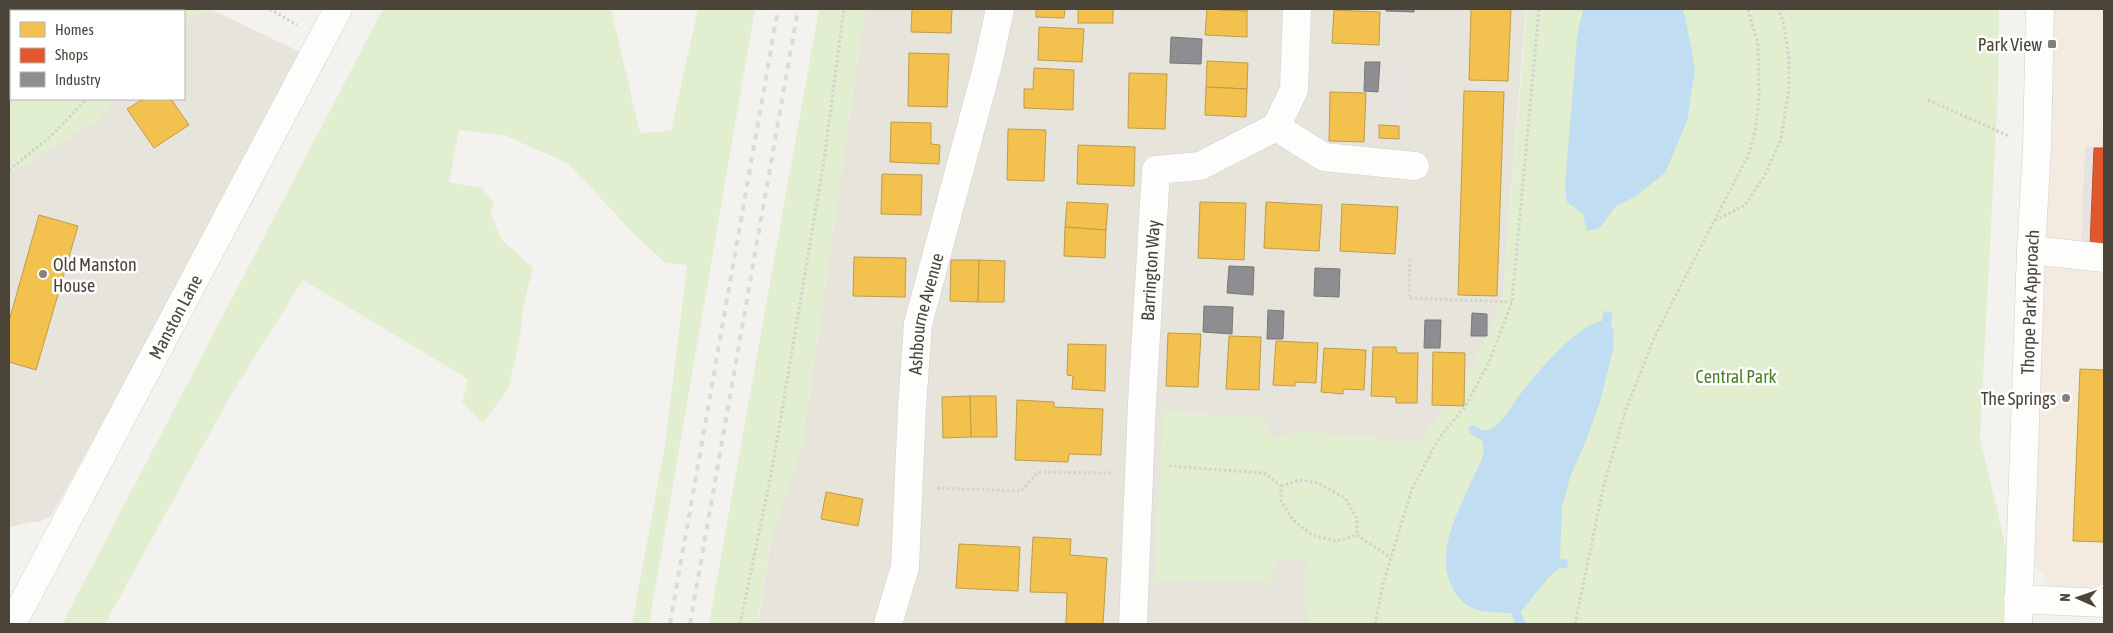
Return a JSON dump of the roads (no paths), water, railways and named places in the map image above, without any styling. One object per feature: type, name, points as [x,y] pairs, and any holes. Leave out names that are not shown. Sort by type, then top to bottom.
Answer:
[{"type":"street","name":"Manston Lane","points":[[12,624],[338,9]]},
{"type":"street","name":"Ashbourne Avenue","points":[[888,624],[905,566],[912,407],[918,324],[988,64],[1000,9]]},
{"type":"street","points":[[1297,9],[1294,90],[1276,127],[1324,157],[1415,166]]},
{"type":"street","name":"Thorpe Park Approach","points":[[2018,612],[2030,250],[2037,148],[2040,9]]},
{"type":"street","name":"Barrington Way","points":[[1134,624],[1139,469],[1156,170],[1200,166],[1276,127]]},
{"type":"street","points":[[2030,250],[2104,258]]},
{"type":"street","points":[[2018,612],[2104,602]]},
{"type":"water","points":[[1583,9],[1682,9],[1695,69],[1687,121],[1665,173],[1636,196],[1615,207],[1600,228],[1587,231],[1583,214],[1567,202],[1565,188],[1577,37]]},
{"type":"water","points":[[1604,311],[1612,312],[1611,326],[1614,330],[1613,350],[1600,402],[1570,477],[1562,507],[1560,559],[1568,560],[1567,568],[1559,568],[1548,578],[1520,613],[1521,617],[1515,620],[1511,613],[1476,610],[1462,601],[1452,587],[1446,570],[1446,556],[1452,528],[1462,501],[1482,459],[1484,450],[1482,440],[1478,438],[1480,431],[1496,426],[1525,388],[1557,352],[1581,331],[1592,324],[1602,321]]},
{"type":"waterway","points":[[1473,430],[1489,439]]},
{"type":"waterway","points":[[1515,611],[1521,624]]},
{"type":"railway","points":[[670,624],[778,9]]},
{"type":"railway","points":[[690,624],[798,9]]},
{"type":"place","name":"Park View","points":[[2052,44]]},
{"type":"place","name":"Old Manston House","points":[[43,274]]},
{"type":"place","name":"The Springs","points":[[2066,398]]},
{"type":"park label","name":"Central Park","points":[[1736,376]]}]
